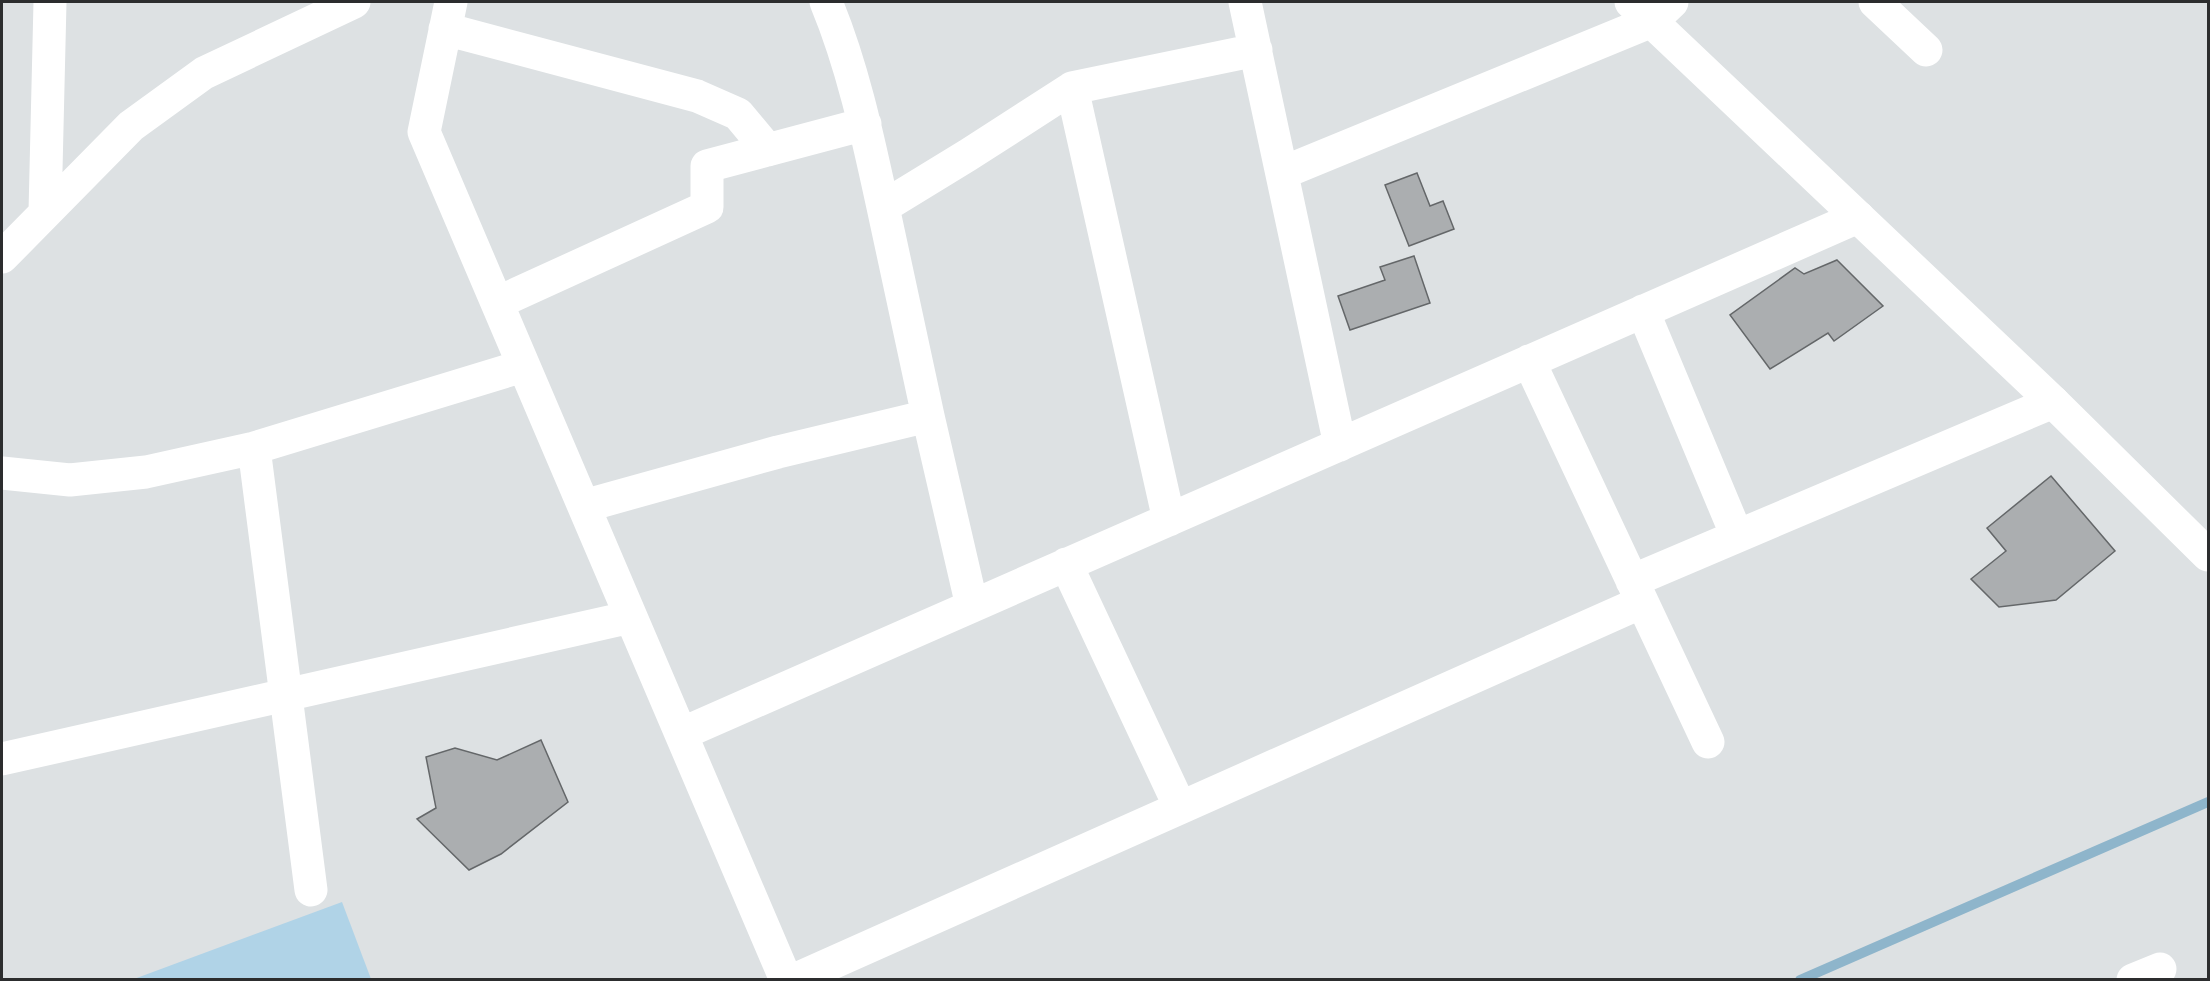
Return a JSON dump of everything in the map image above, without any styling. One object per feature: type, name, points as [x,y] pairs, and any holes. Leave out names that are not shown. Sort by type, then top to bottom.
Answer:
[{"type":"street","points":[[45,212],[50,2]]},
{"type":"street","points":[[2,257],[131,126],[204,73],[354,2]]},
{"type":"street","points":[[826,2],[865,124],[972,606]]},
{"type":"street","points":[[1245,2],[1340,445]]},
{"type":"street","points":[[1875,2],[1926,50]]},
{"type":"street","points":[[1282,173],[1652,8],[1858,217],[2053,402],[2208,555]]},
{"type":"street","points":[[768,150],[738,114],[697,96],[448,15],[424,132],[786,980]]},
{"type":"street","points":[[883,207],[968,156],[1072,88],[1256,50]]},
{"type":"street","points":[[1072,88],[1169,520]]},
{"type":"street","points":[[496,303],[707,207],[707,166],[865,124]]},
{"type":"street","points":[[681,734],[1858,217]]},
{"type":"street","points":[[1643,311],[1737,536]]},
{"type":"street","points":[[1529,361],[1708,742]]},
{"type":"street","points":[[2,473],[70,480],[146,472],[254,448],[524,366]]},
{"type":"street","points":[[794,980],[1180,807],[1637,591],[1737,536],[2053,402]]},
{"type":"street","points":[[584,506],[778,452],[928,416]]},
{"type":"street","points":[[254,448],[311,890]]},
{"type":"street","points":[[1066,564],[1180,807]]},
{"type":"street","points":[[2,759],[631,617]]},
{"type":"shaded area","points":[[342,902],[371,979],[134,979]]},
{"type":"building","points":[[1417,173],[1430,206],[1443,201],[1454,229],[1409,246],[1385,185]]},
{"type":"building","points":[[1414,256],[1430,303],[1350,330],[1338,296],[1385,280],[1380,267]]},
{"type":"building","points":[[1837,260],[1883,306],[1834,341],[1828,333],[1770,369],[1730,315],[1795,268],[1804,274]]},
{"type":"building","points":[[2051,476],[2115,551],[2056,600],[1999,607],[1971,579],[2006,551],[1987,528]]},
{"type":"building","points":[[541,740],[568,802],[501,854],[469,870],[417,819],[436,808],[426,757],[455,748],[497,760]]},
{"type":"waterway","points":[[1800,980],[2208,802]]}]
